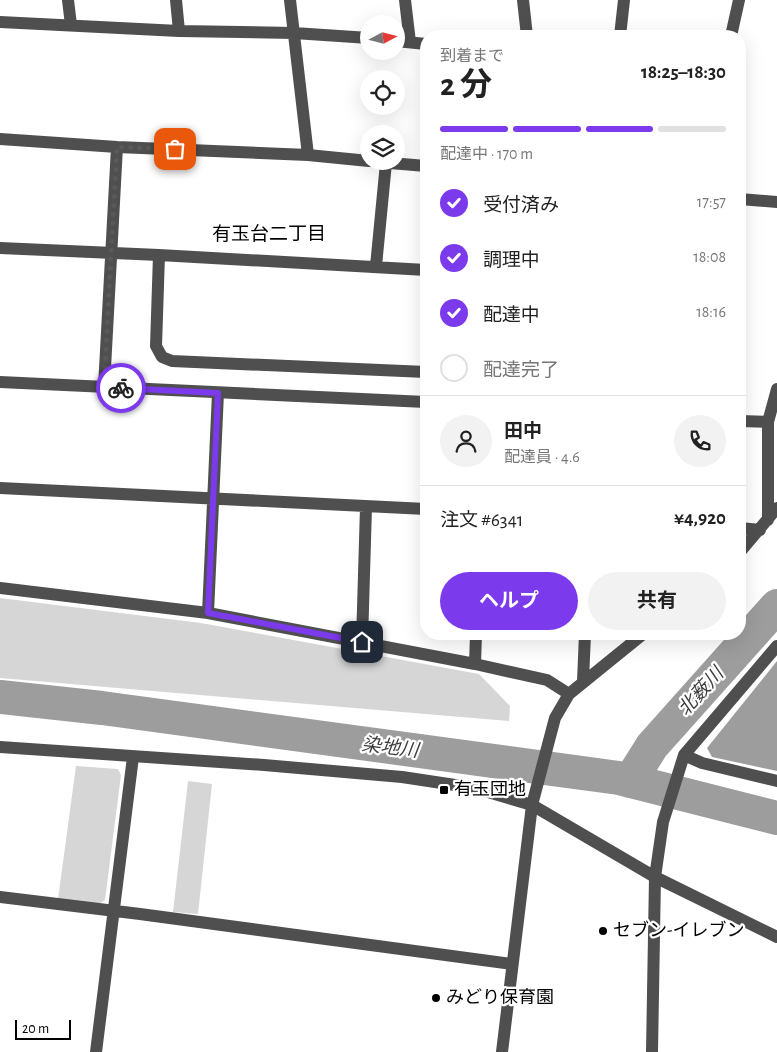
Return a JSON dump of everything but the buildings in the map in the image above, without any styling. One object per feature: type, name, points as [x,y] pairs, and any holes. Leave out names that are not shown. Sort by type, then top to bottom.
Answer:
[{"type":"street","points":[[68,0],[71,25]]},
{"type":"street","points":[[176,0],[179,31]]},
{"type":"street","points":[[290,0],[308,155]]},
{"type":"street","points":[[405,0],[410,42]]},
{"type":"street","points":[[523,0],[526,30]]},
{"type":"street","points":[[621,30],[624,0]]},
{"type":"street","points":[[732,30],[739,0]]},
{"type":"street","points":[[0,22],[179,31],[294,33],[360,37]]},
{"type":"street","points":[[405,42],[420,43]]},
{"type":"street","points":[[0,139],[117,147],[308,155],[360,160]]},
{"type":"street","points":[[104,386],[117,147]]},
{"type":"street","points":[[405,164],[420,165]]},
{"type":"street","points":[[376,266],[385,170]]},
{"type":"street","points":[[746,199],[777,202]]},
{"type":"street","points":[[0,248],[420,270]]},
{"type":"street","points":[[159,255],[156,346],[162,358],[172,361],[420,372]]},
{"type":"street","points":[[0,382],[420,402]]},
{"type":"street","points":[[764,525],[768,422],[777,389]]},
{"type":"street","points":[[208,613],[218,393]]},
{"type":"street","points":[[746,421],[768,422]]},
{"type":"street","points":[[0,488],[420,509]]},
{"type":"street","points":[[362,642],[366,507]]},
{"type":"street","points":[[746,545],[777,508]]},
{"type":"street","points":[[746,527],[764,525]]},
{"type":"street","points":[[0,588],[208,613],[475,664],[547,680],[569,694]]},
{"type":"street","points":[[475,664],[476,640]]},
{"type":"street","points":[[583,681],[585,640]]},
{"type":"street","points":[[502,1052],[532,805],[551,731],[557,713],[569,694],[635,640]]},
{"type":"street","points":[[652,1052],[655,877],[663,822],[684,756],[777,646]]},
{"type":"street","points":[[0,747],[264,765],[402,777],[488,792],[532,805],[655,877],[777,937]]},
{"type":"street","points":[[684,756],[702,763],[777,781]]},
{"type":"street","points":[[96,1052],[133,757]]},
{"type":"street","points":[[0,896],[512,964]]},
{"type":"shaded area","points":[[0,598],[201,623],[479,674],[510,706],[509,721],[0,678]]},
{"type":"shaded area","points":[[777,661],[777,771],[712,757],[707,748]]},
{"type":"shaded area","points":[[76,766],[118,769],[121,775],[105,900],[99,904],[58,899]]},
{"type":"shaded area","points":[[188,781],[212,784],[198,914],[173,912]]},
{"type":"waterway","name":"北薮川","points":[[630,781],[652,746],[777,606]]},
{"type":"waterway","name":"染地川","points":[[0,697],[102,708],[619,778],[777,818]]},
{"type":"way so far","points":[[121,388],[104,386],[117,147],[175,149]]},
{"type":"place","name":"有玉団地","points":[[444,790]]},
{"type":"place","name":"セブン-イレブン","points":[[603,931]]},
{"type":"place","name":"みどり保育園","points":[[436,998]]},
{"type":"district","name":"有玉台二丁目","points":[[269,234]]},
{"type":"route","points":[[121,388],[218,393],[208,613],[362,642]]}]
